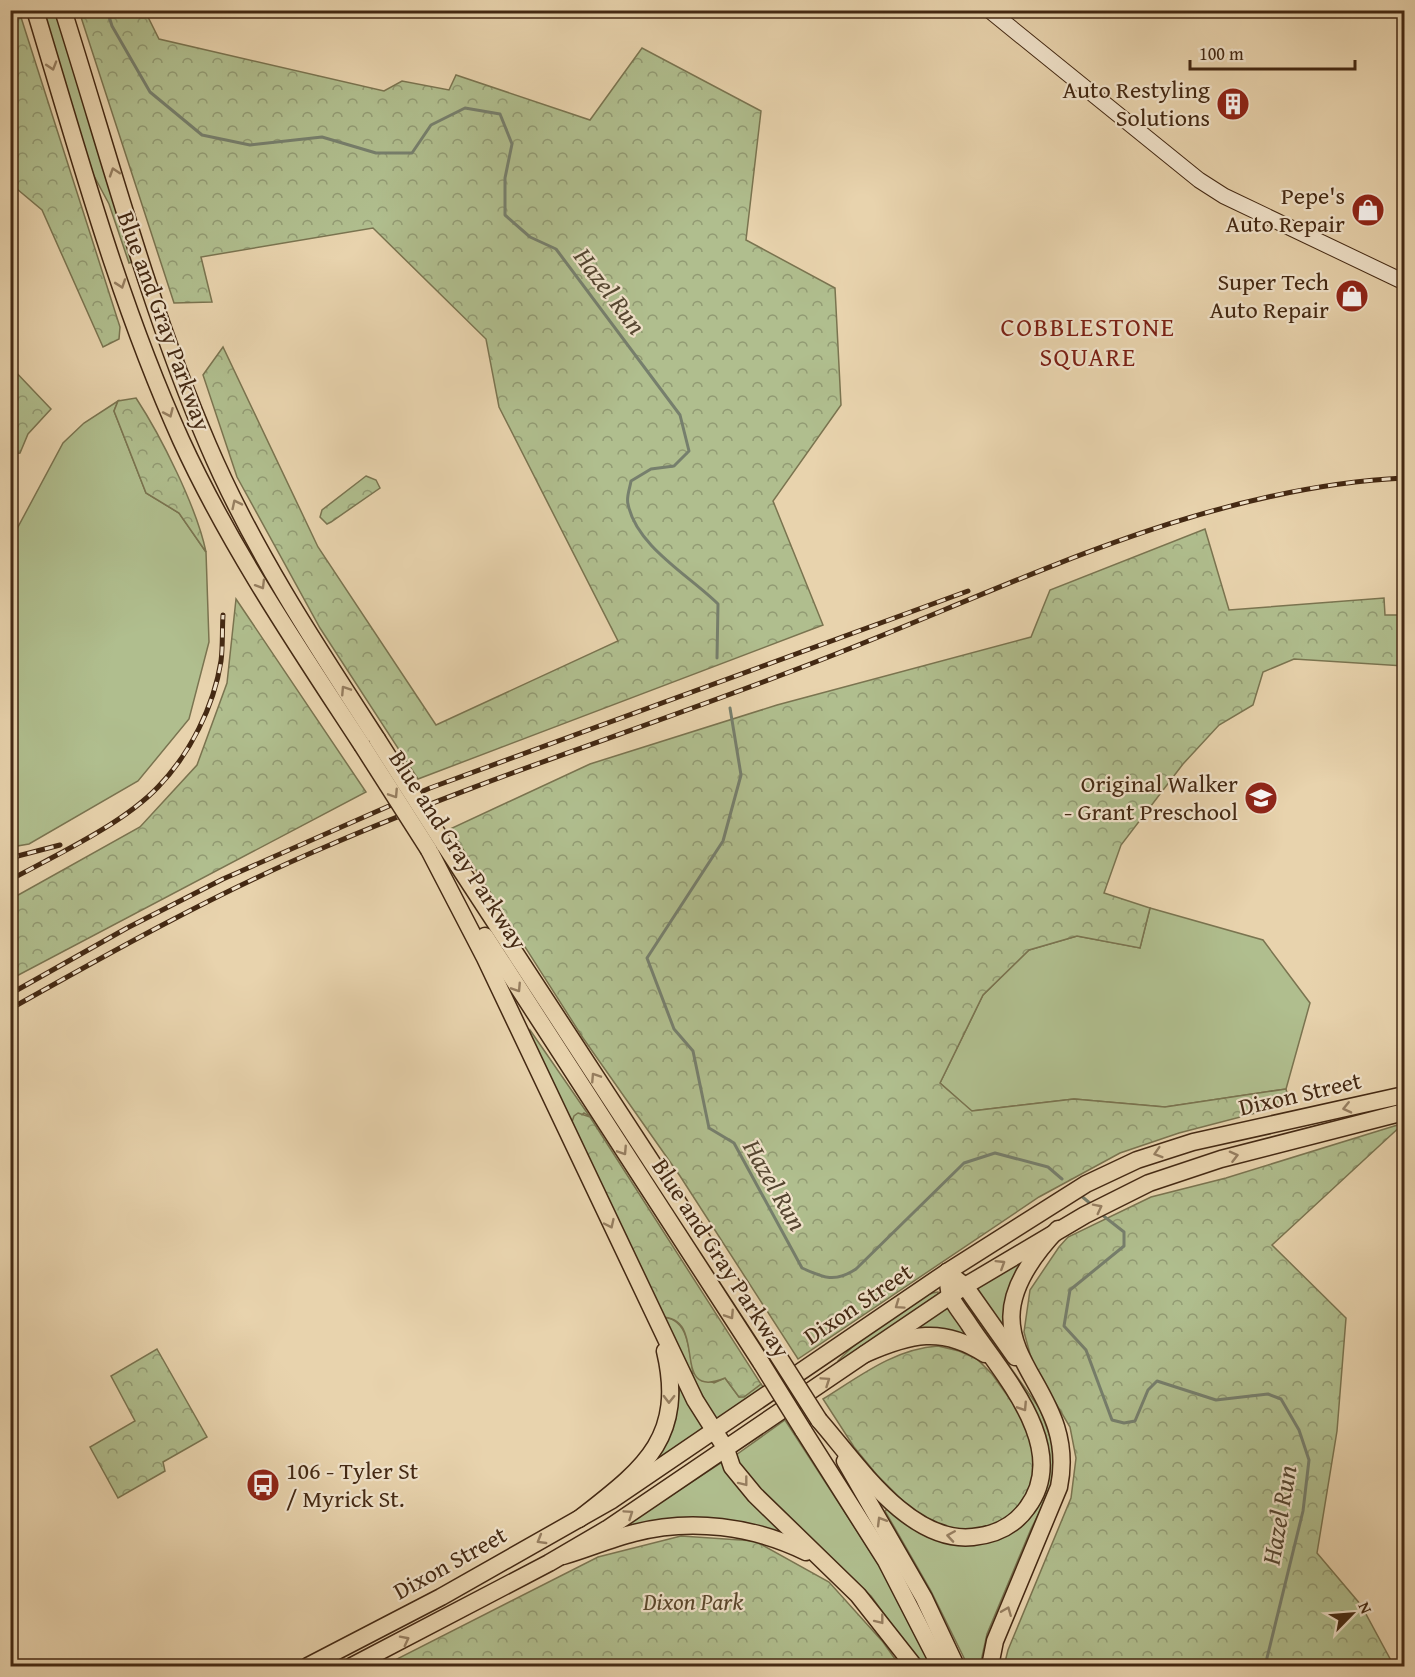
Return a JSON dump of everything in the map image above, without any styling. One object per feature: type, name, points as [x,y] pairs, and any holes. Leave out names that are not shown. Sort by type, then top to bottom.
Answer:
[{"type":"main road","name":"Blue and Gray Parkway","points":[[35,10],[111,254],[167,408],[227,528],[301,652],[369,742]]},
{"type":"main road","name":"Blue and Gray Parkway","points":[[63,10],[158,313],[208,446],[279,588],[369,742],[886,1561],[940,1666]]},
{"type":"main road","points":[[988,10],[1199,180],[1224,196],[1404,282]]},
{"type":"main road","name":"Blue and Gray Parkway","points":[[437,847],[819,1420],[900,1554],[956,1666]]},
{"type":"main road","points":[[437,847],[485,958],[657,1321],[695,1400],[726,1449],[732,1467],[755,1496],[874,1612],[914,1666]]},
{"type":"main road","name":"Dixon Street","points":[[308,1666],[441,1597],[612,1500],[947,1272],[1037,1213],[1112,1170],[1193,1142],[1404,1095]]},
{"type":"main road","name":"Dixon Street","points":[[352,1666],[563,1556],[726,1449],[965,1286],[1058,1229],[1138,1188],[1221,1159],[1404,1112]]},
{"type":"main road","points":[[990,1666],[995,1641],[1059,1487],[1062,1474],[1061,1440],[1056,1420],[1015,1344],[1011,1314],[1014,1296],[1036,1252],[1058,1229]]},
{"type":"main road","points":[[947,1272],[965,1286],[1032,1379]]},
{"type":"main road","points":[[819,1420],[888,1499],[919,1523],[944,1536],[956,1538],[985,1536],[1013,1524],[1031,1503],[1041,1477],[1042,1463],[1037,1434],[1031,1420],[950,1296],[947,1272]]},
{"type":"main road","points":[[579,1519],[641,1468],[663,1433],[670,1406],[669,1379],[657,1321]]},
{"type":"main road","points":[[865,1354],[906,1339],[929,1335],[959,1340],[991,1358]]},
{"type":"main road","points":[[563,1556],[632,1533],[693,1525],[759,1534],[784,1542],[822,1560]]},
{"type":"green space","points":[[10,11],[19,11],[120,327],[119,339],[103,347],[42,210],[11,184]]},
{"type":"green space","points":[[42,11],[57,11],[136,261],[129,263],[109,204],[93,174]]},
{"type":"green space","points":[[79,11],[145,11],[159,39],[384,91],[402,81],[449,90],[456,75],[590,120],[642,48],[761,111],[746,240],[835,288],[841,405],[773,501],[823,625],[418,779],[320,628],[237,477],[203,375],[223,347],[318,547],[436,725],[618,641],[499,407],[486,339],[373,228],[201,257],[212,302],[174,303]]},
{"type":"green space","points":[[11,367],[51,409],[28,434],[20,453],[11,454]]},
{"type":"green space","points":[[136,398],[177,473],[195,515],[206,552],[179,513],[146,493],[114,411],[118,401]]},
{"type":"green space","points":[[118,401],[114,411],[146,493],[179,513],[206,552],[209,642],[189,719],[138,781],[29,844],[11,847],[11,540],[63,443],[84,423]]},
{"type":"green space","points":[[366,476],[376,480],[380,488],[327,524],[320,517],[322,510]]},
{"type":"green space","points":[[1205,529],[1229,610],[1384,598],[1385,615],[1404,615],[1404,666],[1294,659],[1263,672],[1253,705],[1219,725],[1183,764],[1121,845],[1104,893],[1150,908],[1140,948],[1077,936],[1029,950],[983,995],[940,1083],[972,1111],[1074,1099],[1165,1107],[1286,1089],[1290,1104],[1179,1133],[1120,1153],[1039,1197],[798,1359],[680,1176],[583,1038],[450,829],[590,764],[777,705],[1031,637],[1050,590]]},
{"type":"green space","points":[[236,599],[366,792],[11,979],[11,899],[140,827],[197,765],[227,683]]},
{"type":"green space","points":[[1150,908],[1263,940],[1310,1003],[1286,1089],[1165,1107],[1074,1099],[971,1111],[940,1083],[983,995],[1029,950],[1077,936],[1140,948]]},
{"type":"green space","points":[[530,1030],[590,1117],[584,1113],[571,1125],[529,1034]]},
{"type":"green space","points":[[578,1113],[590,1117],[761,1384],[744,1397],[739,1397],[725,1378],[708,1382],[698,1379],[693,1369],[684,1330],[675,1321],[661,1317],[571,1125],[574,1116]]},
{"type":"green space","points":[[1404,1123],[1272,1245],[1346,1318],[1337,1431],[1317,1553],[1361,1605],[1394,1666],[1004,1666],[1008,1650],[1071,1498],[1076,1458],[1070,1427],[1033,1365],[1024,1332],[1030,1290],[1059,1247],[1068,1237],[1151,1197],[1226,1178]]},
{"type":"green space","points":[[1032,1249],[1007,1335],[975,1287]]},
{"type":"green space","points":[[938,1292],[840,1363],[838,1361],[901,1310],[915,1301]]},
{"type":"green space","points":[[961,1298],[1040,1409],[1054,1448],[1052,1482],[1048,1495],[1031,1529],[987,1634],[980,1666],[968,1666],[931,1591],[885,1511],[890,1507],[1047,1468],[960,1302]]},
{"type":"green space","points":[[947,1306],[968,1335],[939,1329],[910,1332]]},
{"type":"green space","points":[[661,1317],[677,1323],[682,1329],[686,1337],[693,1373],[714,1383],[725,1378],[739,1397],[761,1384],[764,1388],[716,1421]]},
{"type":"green space","points":[[938,1346],[959,1351],[977,1359],[992,1374],[1022,1416],[1033,1445],[1034,1479],[1019,1509],[997,1528],[950,1532],[914,1512],[877,1475],[854,1447],[823,1399],[892,1358],[922,1348]]},
{"type":"green space","points":[[157,1349],[207,1437],[163,1462],[165,1471],[118,1498],[90,1447],[135,1421],[111,1376]]},
{"type":"green space","points":[[680,1384],[705,1427],[653,1465],[678,1401]]},
{"type":"green space","points":[[785,1420],[879,1565],[931,1666],[922,1666],[871,1596],[776,1510],[735,1461],[738,1459],[736,1455]]},
{"type":"green space","points":[[722,1462],[795,1541],[773,1531],[614,1533]]},
{"type":"green space","name":"Dixon Park","points":[[681,1536],[755,1541],[829,1582],[883,1642],[900,1666],[393,1666],[389,1663],[598,1557]]},
{"type":"waterway","name":"Hazel Run","points":[[107,10],[112,26],[150,92],[202,135],[250,145],[322,137],[376,153],[412,153],[431,125],[465,108],[500,114],[512,144],[505,178],[505,215],[530,237],[556,249],[680,415],[689,451],[674,466],[651,469],[631,481],[628,501],[633,519],[653,547],[718,604],[717,658]]},
{"type":"waterway","name":"Hazel Run","points":[[730,708],[741,775],[723,841],[647,958],[674,1029],[693,1051],[709,1128],[734,1143],[802,1268],[829,1278],[842,1276],[856,1269],[964,1163],[995,1153],[1048,1167],[1062,1179]]},
{"type":"waterway","name":"Hazel Run","points":[[1079,1194],[1092,1205]]},
{"type":"waterway","name":"Hazel Run","points":[[1101,1214],[1124,1232],[1124,1246],[1070,1290],[1064,1326],[1086,1350],[1112,1420],[1124,1423],[1135,1421],[1148,1390],[1157,1381],[1216,1400],[1268,1394],[1281,1399],[1299,1430],[1309,1460],[1303,1511],[1265,1666]]},
{"type":"railway","points":[[10,1009],[205,903],[325,847],[447,797],[818,661],[1105,546],[1178,521],[1252,501],[1327,486],[1404,478]]},
{"type":"railway","points":[[10,994],[127,928],[223,879],[430,788],[968,591]]},
{"type":"railway","points":[[10,880],[127,814],[170,774],[199,728],[213,695],[221,661],[223,615]]},
{"type":"railway","points":[[10,858],[60,845]]},
{"type":"place","name":"Auto Restyling Solutions","points":[[1233,104]]},
{"type":"place","name":"Pepe's Auto Repair","points":[[1368,210]]},
{"type":"place","name":"Super Tech Auto Repair","points":[[1352,296]]},
{"type":"place","name":"Original Walker - Grant Preschool","points":[[1261,798]]},
{"type":"place","name":"106 - Tyler St / Myrick St.","points":[[263,1485]]},
{"type":"district","name":"COBBLESTONE SQUARE","points":[[1088,342]]}]
